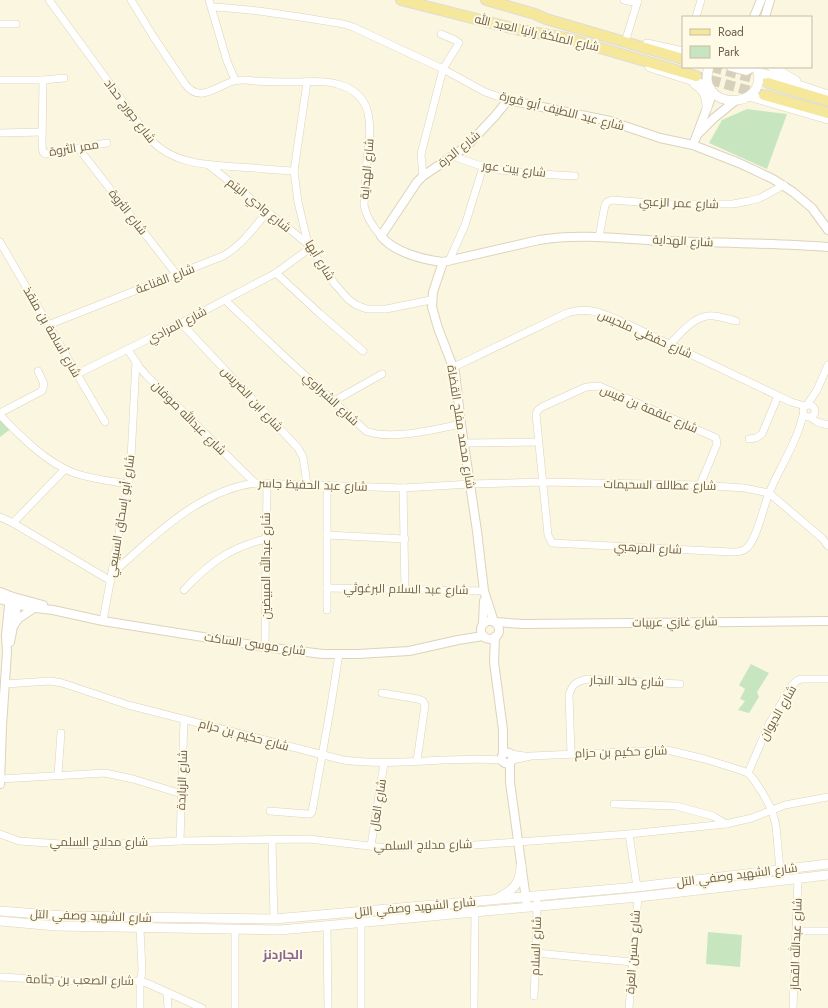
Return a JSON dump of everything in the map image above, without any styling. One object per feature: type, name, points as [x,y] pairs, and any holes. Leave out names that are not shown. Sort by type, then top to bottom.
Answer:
[{"type":"main road","name":"شارع الملكة رانيا العبد الله","points":[[401,0],[520,30],[566,38],[693,78]]},
{"type":"main road","name":"شارع الملكة رانيا العبد الله","points":[[486,0],[682,59]]},
{"type":"main road","points":[[535,14],[568,21],[626,39],[682,52]]},
{"type":"main road","points":[[709,68],[707,78],[712,90]]},
{"type":"main road","points":[[774,68],[807,88]]},
{"type":"main road","points":[[693,78],[712,90],[723,100],[736,101],[742,100],[749,96],[756,86],[758,80],[756,69]]},
{"type":"main road","points":[[756,69],[828,95]]},
{"type":"main road","points":[[693,78],[705,94],[707,108]]},
{"type":"main road","points":[[768,83],[828,101]]},
{"type":"main road","points":[[764,95],[828,113]]},
{"type":"main road","points":[[749,96],[828,119]]},
{"type":"main road","name":"شارع الشهيد وصفي التل","points":[[0,911],[65,916],[184,919],[274,919],[637,887],[828,864]]},
{"type":"main road","points":[[493,900],[509,892],[516,885],[520,876],[521,866]]},
{"type":"main road","name":"شارع الشهيد وصفي التل","points":[[0,921],[56,926],[280,930],[638,897],[828,875]]},
{"type":"street","name":"شارع جورج حداد","points":[[49,0],[90,58],[157,146],[163,151],[174,156],[210,165],[294,171]]},
{"type":"street","name":"شارع الهداية","points":[[131,0],[153,36],[190,90],[200,94],[235,80],[319,82],[338,84],[352,90],[365,103],[370,123],[364,205],[368,218],[386,243],[401,251],[433,260],[446,261],[548,238],[599,237],[662,241],[828,247]]},
{"type":"street","points":[[624,0],[638,2],[626,39]]},
{"type":"street","points":[[696,16],[701,0]]},
{"type":"street","points":[[754,16],[761,0]]},
{"type":"street","points":[[765,16],[770,0]]},
{"type":"street","points":[[210,3],[227,61],[235,80]]},
{"type":"street","name":"شارع عبد اللطيف أبو قورة","points":[[210,3],[343,24],[361,30],[443,69],[485,92],[508,100],[610,121],[660,138],[693,145],[739,163],[784,185],[806,202],[828,230]]},
{"type":"street","points":[[0,24],[16,24]]},
{"type":"street","points":[[423,176],[421,154],[443,69],[459,43],[441,34]]},
{"type":"street","points":[[735,68],[746,71],[756,69]]},
{"type":"street","points":[[0,80],[43,80],[64,78]]},
{"type":"street","name":"ممر الثروة","points":[[43,80],[43,152],[46,154],[107,143]]},
{"type":"street","name":"شارع أبها","points":[[308,82],[294,171],[298,202],[309,246],[334,283],[348,299],[356,305],[367,309],[386,309],[431,300]]},
{"type":"street","points":[[693,145],[712,90]]},
{"type":"street","name":"شارع الدرة","points":[[381,236],[413,188],[423,176],[454,156],[466,146],[508,100]]},
{"type":"street","points":[[697,136],[714,118],[736,101]]},
{"type":"street","points":[[0,133],[42,132]]},
{"type":"street","name":"شارع الثروة","points":[[79,149],[176,275]]},
{"type":"street","name":"شارع بيت عور","points":[[454,156],[483,167],[507,171],[575,176]]},
{"type":"street","name":"شارع وادي اليتم","points":[[210,165],[309,246]]},
{"type":"street","points":[[446,261],[465,224],[483,167]]},
{"type":"street","name":"شارع عمر الزعبي","points":[[599,237],[603,210],[609,201],[618,200],[665,204],[733,204],[760,198],[784,185]]},
{"type":"street","name":"شارع القناعة","points":[[48,325],[176,275],[230,252],[246,238],[267,212]]},
{"type":"street","name":"شارع أسامة بن منقذ","points":[[0,242],[105,422]]},
{"type":"street","name":"شارع المرادي","points":[[77,374],[128,350],[276,273],[309,246]]},
{"type":"street","name":"شارع محمد مفلح القضاة","points":[[446,261],[431,300],[434,318],[454,367],[484,593],[482,625]]},
{"type":"street","points":[[276,273],[363,351]]},
{"type":"street","name":"شارع الشبراوي","points":[[226,300],[363,429],[372,434],[379,435],[414,432],[461,424]]},
{"type":"street","name":"شارع حفظي ملحيس","points":[[454,367],[567,313],[581,310],[596,311],[670,344],[808,411]]},
{"type":"street","points":[[670,344],[696,320],[705,316],[714,316],[736,321]]},
{"type":"street","name":"شارع ابن الضريس","points":[[181,323],[298,448],[303,457],[306,484]]},
{"type":"street","name":"شارع عبدالله صوفان","points":[[128,350],[136,362],[159,388],[255,483]]},
{"type":"street","name":"شارع أبو إسحاق السبيعي","points":[[103,621],[113,573],[128,484],[131,458],[136,362]]},
{"type":"street","points":[[769,494],[799,431],[808,421],[808,411],[828,365]]},
{"type":"street","points":[[38,371],[44,384],[42,391],[0,414],[20,436],[65,469],[90,478],[128,484]]},
{"type":"street","points":[[334,401],[382,374]]},
{"type":"street","name":"شارع علقمة بن قيس","points":[[542,482],[536,419],[538,410],[586,387],[599,386],[716,438],[717,444],[700,485]]},
{"type":"street","points":[[748,439],[756,438],[762,434],[778,396]]},
{"type":"street","points":[[808,411],[828,425]]},
{"type":"street","points":[[464,443],[538,442]]},
{"type":"street","points":[[13,523],[65,469]]},
{"type":"street","name":"شارع المرهبي","points":[[542,482],[548,536],[552,543],[731,552],[744,550],[753,537],[769,494]]},
{"type":"street","name":"شارع عطالله السحيمات","points":[[470,484],[542,482],[700,485],[744,488],[769,494],[827,543]]},
{"type":"street","name":"شارع عبد الحفيظ جاسر","points":[[113,573],[176,518],[213,496],[245,484],[306,484],[403,488],[470,484]]},
{"type":"street","name":"شارع عبدالله المبيضين","points":[[265,647],[267,484]]},
{"type":"street","name":"شارع عبد السلام البرغوثي","points":[[327,485],[327,610]]},
{"type":"street","points":[[403,488],[405,589]]},
{"type":"street","points":[[0,517],[13,523],[111,581]]},
{"type":"street","points":[[327,535],[404,538]]},
{"type":"street","points":[[184,590],[198,574],[225,554],[249,543],[266,539]]},
{"type":"street","name":"شارع عبد السلام البرغوثي","points":[[328,588],[405,589],[484,593]]},
{"type":"street","name":"شارع موسى الساكت","points":[[0,592],[14,601],[34,608],[53,610],[103,621],[265,647],[324,654],[409,651],[458,640],[484,637]]},
{"type":"street","name":"شارع محمد مفلح القضاة","points":[[484,593],[494,622]]},
{"type":"street","name":"شارع موسى الساكت","points":[[0,599],[46,606],[53,610]]},
{"type":"street","points":[[7,652],[13,625],[14,601]]},
{"type":"street","points":[[0,784],[1,739],[7,652],[6,636],[14,601]]},
{"type":"street","points":[[13,625],[18,619],[34,608]]},
{"type":"street","points":[[494,662],[481,632],[482,625],[489,621],[494,622],[499,628],[494,662],[527,907]]},
{"type":"street","name":"شارع غازي عربيات","points":[[494,622],[523,624],[828,621]]},
{"type":"street","name":"شارع غازي عربيات","points":[[497,635],[523,624]]},
{"type":"street","name":"شارع موسى الساكت","points":[[458,640],[482,625]]},
{"type":"street","points":[[484,637],[491,639],[497,635]]},
{"type":"street","points":[[270,811],[310,814],[314,806],[339,654]]},
{"type":"street","name":"شارع خالد النجار","points":[[571,754],[569,695],[572,687],[579,680],[588,679],[680,684]]},
{"type":"street","name":"شارع الديوان","points":[[748,773],[769,724],[792,684],[798,680],[828,679]]},
{"type":"street","name":"شارع حكيم بن حزام","points":[[5,684],[50,681],[62,683],[128,705],[322,755],[361,763],[486,759],[667,750],[705,759],[748,773]]},
{"type":"street","points":[[382,693],[423,701],[425,705],[417,761]]},
{"type":"street","name":"شارع الزبابدة","points":[[180,841],[184,719]]},
{"type":"street","points":[[58,775],[61,733]]},
{"type":"street","name":"شارع العال","points":[[371,846],[384,763]]},
{"type":"street","points":[[0,779],[92,773],[110,774],[134,779],[182,794]]},
{"type":"street","points":[[748,773],[762,792],[772,810],[776,826],[780,870]]},
{"type":"street","points":[[772,810],[785,805],[828,797]]},
{"type":"street","points":[[614,804],[676,806],[713,816],[726,824]]},
{"type":"street","name":"شارع مدلاج السلمي","points":[[0,834],[19,841],[75,845],[180,841],[309,839],[401,848],[518,843],[629,834],[726,824],[752,818],[772,810]]},
{"type":"street","points":[[629,834],[637,887]]},
{"type":"street","points":[[272,840],[274,919]]},
{"type":"street","name":"شارع عبدالله القماز","points":[[793,1008],[798,879]]},
{"type":"street","name":"شارع السلام","points":[[534,996],[537,896]]},
{"type":"street","name":"شارع حسين العزة","points":[[629,1008],[638,897]]},
{"type":"street","points":[[474,1008],[475,912]]},
{"type":"street","points":[[360,923],[362,1008]]},
{"type":"street","points":[[327,926],[328,1008]]},
{"type":"street","points":[[140,928],[142,970],[140,981],[140,1008]]},
{"type":"street","points":[[235,929],[235,1008]]},
{"type":"street","points":[[796,930],[828,931]]},
{"type":"street","points":[[536,953],[632,962]]},
{"type":"street","name":"شارع الصعب بن جثامة","points":[[0,977],[72,981],[140,981],[202,1008]]},
{"type":"street","points":[[167,993],[168,1008]]},
{"type":"green space","points":[[747,109],[787,114],[767,169],[709,143],[722,120]]},
{"type":"green space","points":[[0,415],[12,428],[0,437]]},
{"type":"green space","points":[[751,664],[769,673],[757,692],[759,697],[749,713],[738,710],[745,701],[740,699],[745,689],[739,685]]},
{"type":"green space","points":[[708,932],[742,935],[740,967],[706,964]]},
{"type":"tunnel","points":[[716,68],[767,82]]},
{"type":"tunnel","points":[[696,76],[761,94]]},
{"type":"district","name":"الجاردنز","points":[[283,954]]}]
